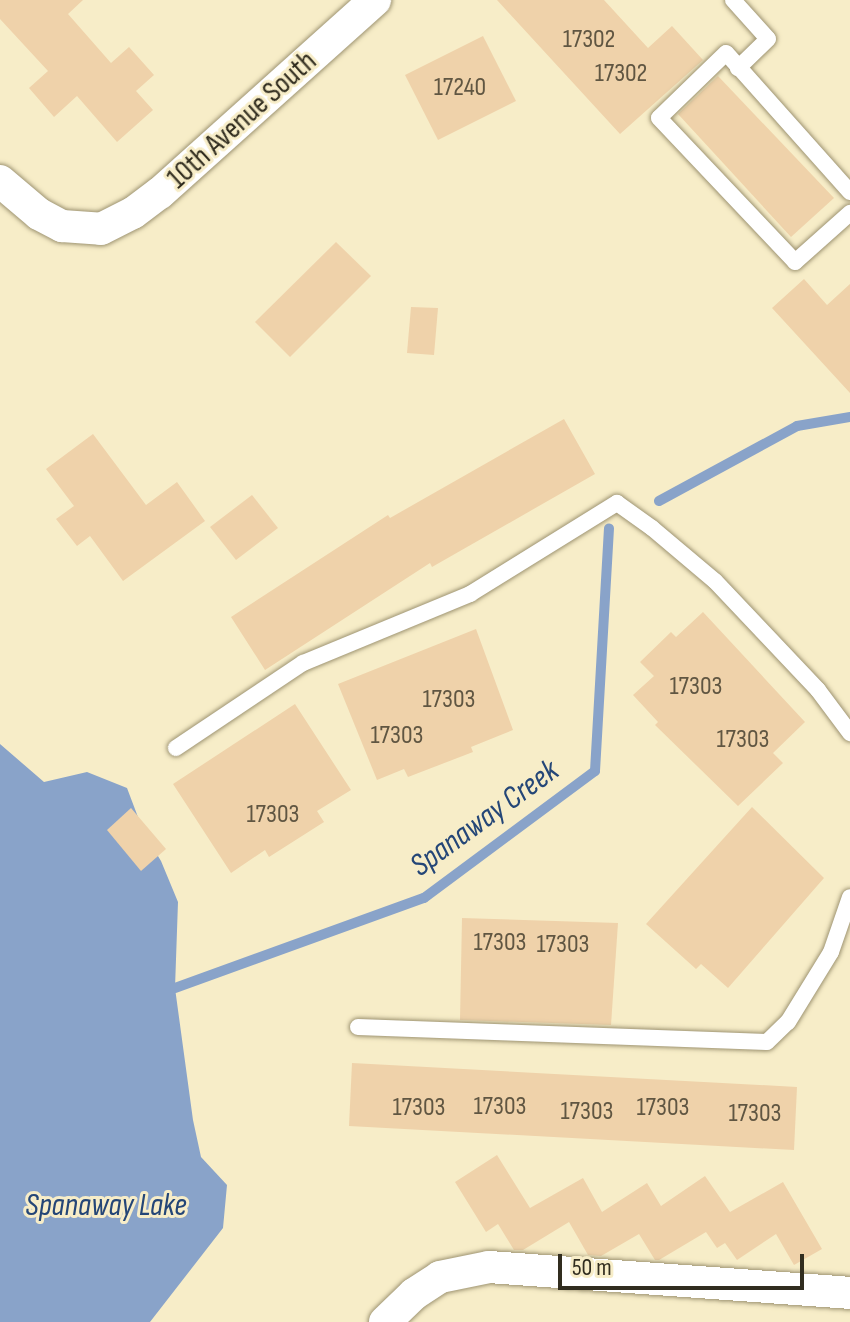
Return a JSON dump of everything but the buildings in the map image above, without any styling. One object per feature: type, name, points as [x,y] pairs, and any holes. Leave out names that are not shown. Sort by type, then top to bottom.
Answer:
[{"type":"street","name":"10th Avenue South","points":[[3,190],[62,226],[101,229],[133,213],[160,193],[375,0]]},
{"type":"street","points":[[385,1322],[414,1294],[440,1277],[489,1267],[850,1293]]},
{"type":"lane","points":[[733,0],[768,39],[738,68]]},
{"type":"lane","points":[[850,192],[726,53],[659,118],[795,262],[850,213]]},
{"type":"lane","points":[[176,748],[303,663],[470,594],[617,503],[715,581],[818,690],[850,733]]},
{"type":"lane","points":[[358,1027],[767,1042],[788,1022],[831,952],[850,897]]},
{"type":"water","name":"Spanaway Lake","points":[[0,744],[44,782],[87,772],[127,788],[144,833],[161,861],[178,902],[175,988],[193,1120],[201,1157],[227,1185],[223,1228],[150,1322],[0,1322]]},
{"type":"waterway","name":"Spanaway Creek","points":[[659,501],[797,426],[850,417]]},
{"type":"waterway","name":"Spanaway Creek","points":[[175,988],[424,898],[595,771],[609,528]]}]
